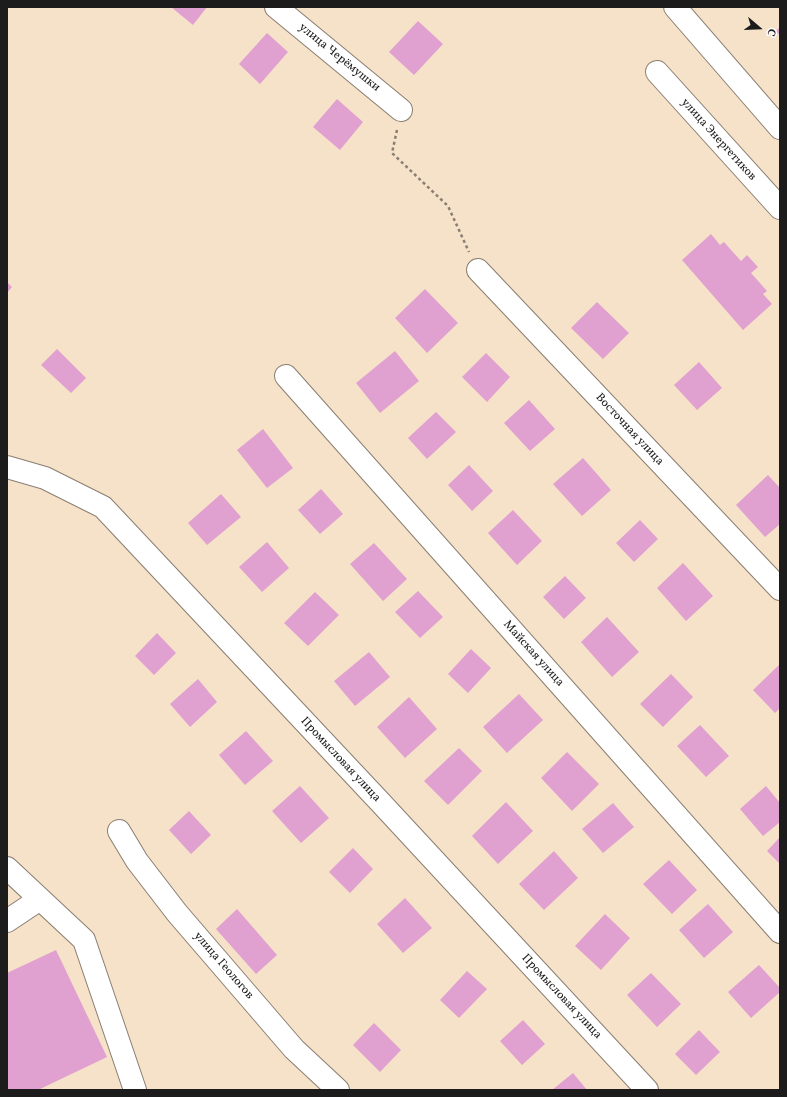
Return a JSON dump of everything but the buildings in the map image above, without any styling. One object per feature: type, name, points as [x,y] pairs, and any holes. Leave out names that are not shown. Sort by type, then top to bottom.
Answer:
[{"type":"street","name":"улица Черёмушки","points":[[276,7],[401,110]]},
{"type":"street","points":[[675,7],[780,128]]},
{"type":"street","name":"улица Энергетиков","points":[[657,72],[780,208]]},
{"type":"street","name":"Восточная улица","points":[[478,270],[780,589]]},
{"type":"street","name":"Майская улица","points":[[286,376],[780,932]]},
{"type":"street","name":"Промысловая улица","points":[[7,467],[45,478],[103,507],[376,797],[647,1090]]},
{"type":"street","name":"улица Геологов","points":[[119,831],[137,861],[177,913],[294,1049],[338,1090]]},
{"type":"street","points":[[7,868],[84,940],[135,1090]]},
{"type":"street","points":[[7,921],[40,899]]},
{"type":"path","points":[[401,110],[392,154],[448,206],[478,270]]}]
